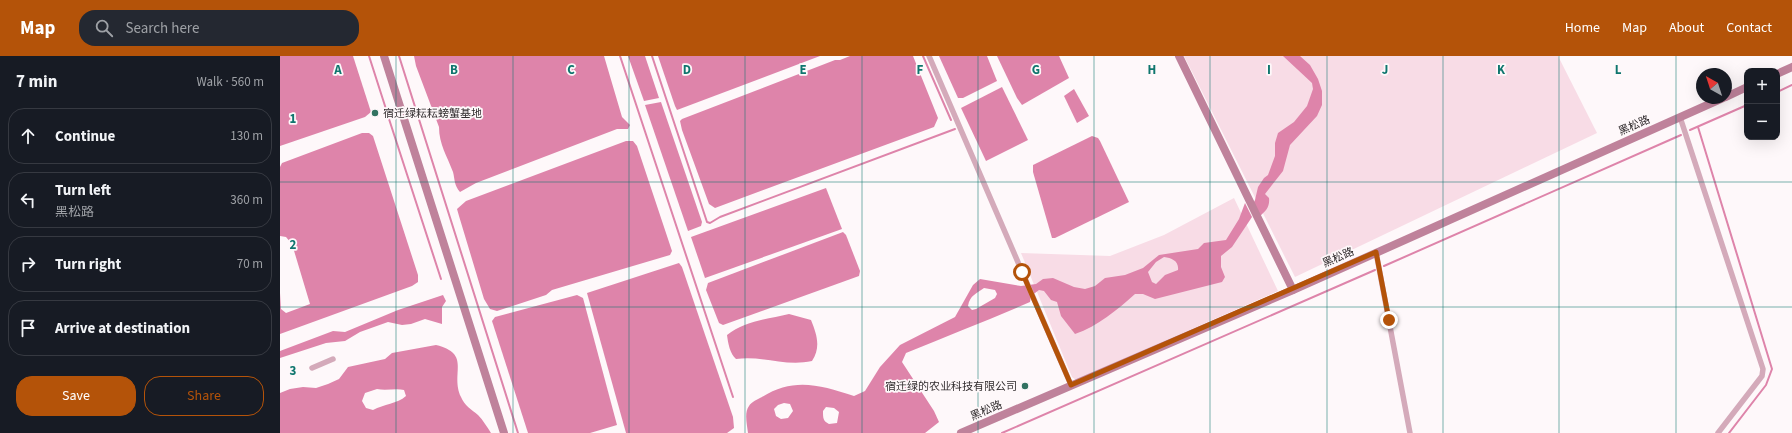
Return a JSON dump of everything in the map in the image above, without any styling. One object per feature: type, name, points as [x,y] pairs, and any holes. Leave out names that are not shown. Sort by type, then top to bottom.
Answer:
[{"type":"street","points":[[384,56],[504,433]]},
{"type":"street","points":[[928,56],[1071,385]]},
{"type":"street","points":[[1179,56],[1293,290]]},
{"type":"street","points":[[1780,73],[1792,67]]},
{"type":"street","points":[[1732,93],[1744,88]]},
{"type":"street","name":"黑松路","points":[[961,433],[1293,290],[1709,104]]},
{"type":"street","points":[[1680,117],[1763,369],[1762,376],[1718,433]]},
{"type":"street","points":[[1376,252],[1410,433]]},
{"type":"street","points":[[312,368],[333,360]]},
{"type":"shaded area","points":[[280,56],[353,56],[371,112],[365,117],[280,146]]},
{"type":"shaded area","points":[[414,56],[604,56],[622,117],[630,125],[628,129],[617,129],[476,183],[460,192],[456,185],[453,172],[442,144],[439,127],[416,66]]},
{"type":"shaded area","points":[[628,56],[645,56],[659,98],[644,101]]},
{"type":"shaded area","points":[[658,56],[820,56],[677,110]]},
{"type":"shaded area","points":[[850,56],[913,56],[938,118],[934,127],[715,208],[709,204],[680,121],[835,60],[840,60]]},
{"type":"shaded area","points":[[939,56],[987,56],[997,81],[963,98],[958,98]]},
{"type":"shaded area","points":[[997,56],[1059,56],[1069,78],[1022,105],[1017,98]]},
{"type":"shaded area","points":[[1184,56],[1558,56],[1597,133],[1295,277]]},
{"type":"shaded area","points":[[1283,56],[1300,56],[1310,65],[1318,79],[1322,91],[1322,105],[1317,116],[1290,145],[1283,171],[1265,194],[1269,198],[1266,211],[1259,217],[1253,204],[1258,187],[1268,175],[1275,156],[1275,143],[1278,133],[1294,122],[1307,106],[1313,89],[1312,83]]},
{"type":"shaded area","points":[[1002,87],[1028,140],[986,161],[961,108]]},
{"type":"shaded area","points":[[1074,89],[1089,116],[1077,123],[1064,96]]},
{"type":"shaded area","points":[[661,102],[702,222],[701,226],[688,231],[645,105]]},
{"type":"shaded area","points":[[362,133],[369,133],[373,136],[418,275],[418,282],[412,286],[280,334],[280,293],[281,309],[286,313],[310,304],[292,244],[286,237],[280,236],[280,167],[282,163]]},
{"type":"shaded area","points":[[1092,136],[1098,138],[1100,141],[1129,202],[1055,238],[1052,238],[1033,172],[1033,165]]},
{"type":"shaded area","points":[[626,141],[633,141],[637,146],[672,251],[670,255],[552,290],[546,295],[497,311],[490,309],[484,299],[457,209],[466,201]]},
{"type":"shaded area","points":[[826,188],[842,229],[705,278],[691,237]]},
{"type":"shaded area","points":[[1234,198],[1278,291],[1076,380],[1072,377],[1021,253],[1110,256],[1164,235]]},
{"type":"shaded area","points":[[1245,203],[1252,217],[1232,247],[1221,256],[1221,267],[1225,277],[1222,282],[1155,299],[1143,294],[1135,294],[1114,312],[1092,327],[1075,334],[1061,316],[1057,302],[1051,300],[1044,291],[1039,290],[1031,296],[1030,302],[906,353],[902,362],[934,411],[939,422],[925,433],[748,433],[746,415],[747,409],[751,403],[785,387],[796,385],[818,386],[854,396],[865,391],[880,367],[900,345],[955,317],[973,285],[980,279],[1021,286],[1036,284],[1043,279],[1053,278],[1074,287],[1085,289],[1095,286],[1105,278],[1125,275],[1143,268],[1159,255],[1198,249],[1204,243],[1226,240],[1239,219]],"holes":[[[1164,257],[1170,258],[1176,262],[1178,270],[1165,275],[1156,284],[1152,282],[1148,272],[1156,262]],[[984,288],[995,290],[997,294],[995,298],[972,310],[968,306],[970,299]],[[784,403],[790,404],[793,411],[788,418],[781,419],[776,416],[774,409],[778,405]],[[826,407],[834,408],[839,412],[837,423],[829,424],[826,422],[823,417],[823,411]]]},
{"type":"shaded area","points":[[843,232],[846,235],[860,271],[859,276],[723,325],[719,323],[706,290],[708,283]]},
{"type":"shaded area","points":[[679,263],[682,267],[733,417],[734,428],[727,433],[626,433],[587,293]]},
{"type":"shaded area","points":[[443,295],[446,301],[442,307],[442,324],[425,319],[411,324],[402,325],[388,322],[360,332],[345,341],[326,343],[280,358],[280,351],[333,331],[345,332],[398,310]]},
{"type":"shaded area","points":[[577,295],[583,298],[617,425],[590,433],[528,433],[492,321],[495,317]]},
{"type":"shaded area","points":[[789,314],[811,320],[817,341],[815,356],[812,361],[792,363],[755,358],[736,359],[734,357],[727,335],[734,330],[749,324]]},
{"type":"shaded area","points":[[436,345],[447,349],[454,354],[457,359],[458,388],[462,400],[480,417],[491,433],[280,433],[280,393],[290,389],[303,387],[316,388],[328,384],[339,379],[348,367],[385,359],[392,353]],"holes":[[[377,389],[404,390],[406,396],[399,401],[373,410],[366,408],[362,401],[365,393]]]},
{"type":"waterway","points":[[369,56],[386,109]]},
{"type":"waterway","points":[[399,56],[518,433]]},
{"type":"waterway","points":[[620,56],[733,397]]},
{"type":"waterway","points":[[652,56],[707,222],[710,223],[720,217],[955,129]]},
{"type":"waterway","points":[[923,56],[951,120]]},
{"type":"waterway","points":[[1780,91],[1792,85]]},
{"type":"waterway","points":[[1690,130],[1744,106]]},
{"type":"waterway","points":[[389,119],[441,279]]},
{"type":"waterway","points":[[1698,127],[1772,369],[1766,385],[1729,433]]},
{"type":"waterway","points":[[1384,266],[1681,135]]},
{"type":"waterway","points":[[1002,433],[1375,270]]},
{"type":"place","name":"宿迁绿耘耘螃蟹基地","points":[[375,113]]},
{"type":"place","name":"宿迁绿的农业科技有限公司","points":[[1025,386]]},
{"type":"route","points":[[1022,272],[1071,385],[1293,290],[1376,252],[1389,320]]}]
